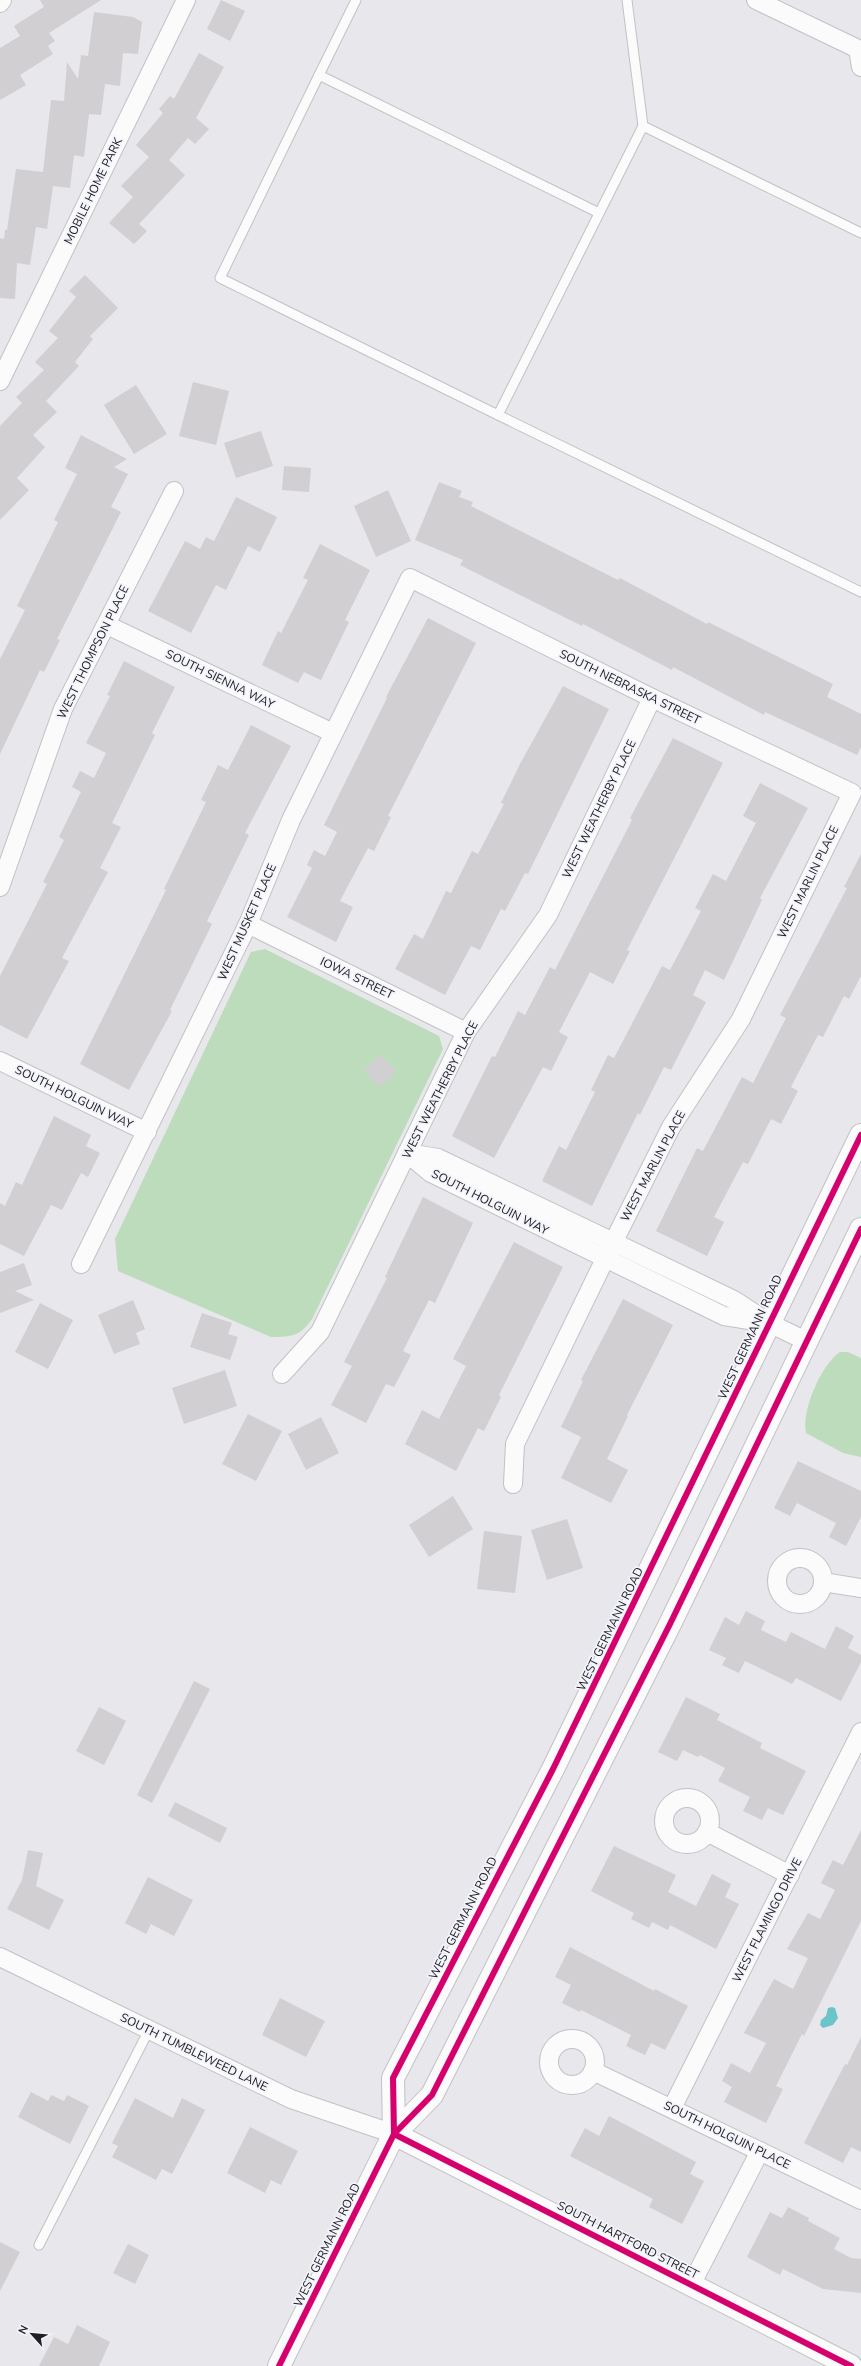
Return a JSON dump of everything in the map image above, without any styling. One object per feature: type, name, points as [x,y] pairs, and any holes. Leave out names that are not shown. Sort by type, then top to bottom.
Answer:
[{"type":"main road","name":"WEST GERMANN ROAD","points":[[394,2134],[393,2078],[553,1770],[861,1135]]},
{"type":"main road","name":"WEST GERMANN ROAD","points":[[279,2366],[394,2134],[432,2095],[670,1624],[861,1229]]},
{"type":"main road","name":"SOUTH HARTFORD STREET","points":[[394,2134],[851,2366]]},
{"type":"street","name":"MOBILE HOME PARK","points":[[0,381],[186,0]]},
{"type":"street","points":[[756,0],[858,49],[861,67]]},
{"type":"street","name":"WEST THOMPSON PLACE","points":[[0,887],[63,709],[174,491]]},
{"type":"street","name":"SOUTH NEBRASKA STREET","points":[[410,578],[652,698],[852,793]]},
{"type":"street","name":"WEST MUSKET PLACE","points":[[81,1264],[248,924],[291,820],[410,578]]},
{"type":"street","name":"SOUTH SIENNA WAY","points":[[107,625],[333,733]]},
{"type":"street","name":"WEST WEATHERBY PLACE","points":[[282,1374],[320,1332],[466,1032],[548,915],[652,698]]},
{"type":"street","name":"WEST MARLIN PLACE","points":[[513,1484],[515,1444],[605,1259],[671,1127],[740,1019],[852,793]]},
{"type":"street","name":"IOWA STREET","points":[[248,924],[466,1032]]},
{"type":"street","name":"SOUTH HOLGUIN WAY","points":[[0,1061],[147,1132]]},
{"type":"street","name":"SOUTH HOLGUIN WAY","points":[[408,1153],[438,1158],[734,1300],[769,1323],[806,1341]]},
{"type":"street","name":"SOUTH HOLGUIN WAY","points":[[408,1153],[430,1173],[724,1316],[769,1323]]},
{"type":"street","points":[[823,1582],[861,1588]]},
{"type":"street","name":"WEST FLAMINGO DRIVE","points":[[672,2108],[861,1732]]},
{"type":"street","points":[[707,1832],[790,1875]]},
{"type":"street","name":"SOUTH TUMBLEWEED LANE","points":[[0,1957],[291,2099],[394,2134]]},
{"type":"street","name":"SOUTH HOLGUIN PLACE","points":[[593,2071],[861,2200]]},
{"type":"street","points":[[691,2285],[760,2151]]},
{"type":"lane","points":[[356,0],[220,278],[861,592]]},
{"type":"lane","points":[[498,415],[643,126],[627,0]]},
{"type":"lane","points":[[319,75],[600,213]]},
{"type":"lane","points":[[643,126],[861,234]]},
{"type":"lane","points":[[39,2245],[149,2030]]},
{"type":"green space","points":[[265,949],[439,1036],[443,1049],[312,1319],[308,1325],[299,1332],[290,1336],[278,1337],[271,1337],[118,1271],[115,1239],[251,952]]},
{"type":"green space","points":[[840,1352],[848,1352],[861,1358],[861,1457],[843,1453],[806,1433],[805,1424],[807,1413],[814,1389],[826,1367]]},
{"type":"water","points":[[828,2008],[835,2008],[838,2018],[833,2025],[823,2028],[820,2025],[821,2020],[826,2016]]},
{"type":"building","points":[[40,0],[101,0],[49,33],[55,41],[48,46],[53,54],[20,75],[26,85],[0,100],[0,48],[20,36],[14,26],[44,7]]},
{"type":"building","points":[[221,0],[245,11],[230,41],[207,29]]},
{"type":"building","points":[[94,12],[133,17],[142,22],[138,54],[123,53],[120,86],[105,84],[101,115],[89,114],[84,157],[74,155],[70,188],[53,186],[47,229],[36,227],[30,265],[17,263],[15,299],[0,298],[0,238],[4,239],[5,230],[7,230],[16,169],[43,172],[51,100],[64,101],[67,62],[78,79],[81,55],[88,56]]},
{"type":"building","points":[[199,53],[224,67],[196,118],[209,129],[195,144],[188,138],[169,160],[185,175],[139,224],[147,231],[134,244],[109,223],[133,197],[121,186],[149,157],[136,145],[163,113],[159,109],[170,96],[174,99]]},
{"type":"building","points":[[85,275],[118,308],[90,336],[93,339],[75,362],[79,366],[46,401],[57,412],[33,435],[45,447],[17,478],[29,490],[0,520],[0,426],[22,403],[16,397],[44,370],[35,362],[58,338],[49,331],[76,297],[69,291]]},
{"type":"building","points":[[193,382],[229,391],[216,445],[179,436]]},
{"type":"building","points":[[136,385],[167,434],[134,454],[104,405]]},
{"type":"building","points":[[261,431],[273,466],[236,478],[224,443]]},
{"type":"building","points":[[81,435],[127,459],[114,467],[128,474],[111,507],[121,512],[57,639],[60,640],[44,672],[40,670],[0,754],[0,659],[25,610],[17,606],[58,522],[54,520],[77,474],[65,468]]},
{"type":"building","points":[[284,466],[311,468],[309,492],[282,490]]},
{"type":"building","points":[[439,482],[462,491],[459,497],[473,502],[471,506],[618,580],[620,578],[707,624],[708,622],[833,684],[827,697],[861,714],[861,747],[857,755],[765,712],[764,715],[673,667],[672,670],[583,624],[582,626],[460,565],[463,560],[415,540]]},
{"type":"building","points":[[388,490],[411,541],[376,557],[354,506]]},
{"type":"building","points":[[236,497],[277,517],[260,552],[248,546],[226,590],[216,585],[191,633],[148,611],[185,541],[200,549],[206,537],[214,541]]},
{"type":"building","points":[[320,544],[370,570],[345,620],[349,622],[321,680],[304,672],[298,683],[262,665],[278,631],[281,633],[308,580],[303,578]]},
{"type":"building","points":[[428,618],[476,643],[388,816],[391,817],[374,851],[368,848],[340,901],[353,907],[336,942],[287,917],[312,868],[307,865],[314,850],[325,856],[337,832],[324,825],[387,698],[386,697]]},
{"type":"building","points":[[124,661],[175,687],[152,733],[155,735],[112,823],[121,827],[100,868],[108,872],[62,958],[69,961],[27,1039],[0,1025],[0,976],[47,884],[43,882],[64,840],[59,837],[81,792],[72,787],[80,771],[94,778],[106,753],[86,743],[110,696],[107,695]]},
{"type":"building","points":[[563,686],[609,709],[528,874],[525,873],[505,911],[501,909],[480,950],[471,946],[445,995],[395,969],[414,934],[423,939],[446,891],[451,893],[472,851],[478,854],[504,804],[501,803],[520,764]]},
{"type":"building","points":[[251,725],[291,746],[245,833],[249,835],[207,921],[212,924],[170,1010],[172,1011],[129,1090],[80,1064],[166,890],[164,889],[206,802],[201,800],[218,765],[228,770]]},
{"type":"building","points":[[673,738],[723,763],[627,950],[630,951],[613,984],[590,972],[559,1032],[568,1037],[551,1071],[543,1067],[494,1158],[452,1136],[492,1056],[495,1057],[518,1011],[525,1015],[550,967],[555,970],[632,820],[630,818]]},
{"type":"building","points":[[760,783],[808,808],[760,898],[762,900],[724,980],[705,970],[693,995],[706,1002],[671,1070],[664,1067],[640,1115],[638,1113],[592,1206],[542,1181],[559,1146],[566,1150],[595,1092],[591,1090],[608,1055],[614,1058],[662,966],[670,970],[701,911],[695,908],[713,874],[726,881],[756,823],[743,816]]},
{"type":"building","points":[[861,854],[861,976],[849,999],[844,996],[823,1037],[818,1035],[791,1087],[798,1091],[781,1124],[771,1119],[748,1164],[743,1162],[714,1217],[724,1222],[707,1256],[656,1231],[697,1148],[703,1151],[742,1077],[753,1083],[786,1018],[780,1015],[847,888],[844,887]]},
{"type":"building","points":[[380,1055],[396,1071],[380,1087],[364,1071]]},
{"type":"building","points":[[54,1116],[91,1135],[86,1146],[100,1153],[88,1177],[81,1173],[62,1210],[51,1205],[24,1256],[0,1244],[0,1203],[5,1206],[16,1182],[22,1185]]},
{"type":"building","points":[[423,1197],[473,1223],[435,1303],[429,1300],[403,1351],[411,1355],[394,1387],[386,1384],[366,1423],[331,1405],[352,1366],[344,1362],[387,1278],[385,1277]]},
{"type":"building","points":[[514,1242],[563,1267],[499,1395],[501,1397],[484,1431],[478,1428],[456,1471],[405,1444],[422,1410],[439,1419],[466,1366],[453,1359]]},
{"type":"building","points":[[24,1263],[32,1285],[15,1291],[34,1300],[0,1313],[0,1272]]},
{"type":"building","points":[[623,1299],[673,1325],[627,1415],[628,1416],[607,1459],[628,1470],[611,1503],[561,1478],[581,1437],[561,1427],[583,1381],[581,1380]]},
{"type":"building","points":[[133,1300],[145,1329],[136,1333],[140,1344],[114,1354],[98,1315]]},
{"type":"building","points":[[40,1303],[73,1320],[48,1369],[15,1352]]},
{"type":"building","points":[[202,1313],[232,1323],[228,1334],[238,1337],[230,1360],[190,1347]]},
{"type":"building","points":[[225,1370],[237,1406],[184,1424],[172,1388]]},
{"type":"building","points":[[248,1414],[282,1431],[256,1481],[222,1464]]},
{"type":"building","points":[[321,1417],[339,1453],[306,1470],[288,1434]]},
{"type":"building","points":[[798,1461],[861,1491],[861,1517],[846,1546],[829,1537],[836,1523],[797,1503],[790,1516],[774,1508]]},
{"type":"building","points":[[453,1496],[473,1529],[429,1557],[409,1525]]},
{"type":"building","points":[[567,1519],[583,1568],[547,1580],[531,1530]]},
{"type":"building","points":[[484,1531],[522,1536],[515,1593],[477,1589]]},
{"type":"building","points":[[746,1611],[765,1621],[761,1630],[786,1642],[791,1632],[825,1649],[836,1626],[854,1636],[848,1648],[861,1655],[861,1662],[841,1701],[796,1678],[792,1684],[745,1661],[739,1673],[722,1665],[726,1658],[709,1650],[725,1617],[739,1625]]},
{"type":"building","points":[[194,1681],[210,1689],[152,1803],[137,1795]]},
{"type":"building","points":[[686,1697],[720,1714],[717,1720],[762,1743],[760,1748],[806,1771],[783,1815],[768,1808],[762,1820],[743,1811],[750,1797],[718,1781],[725,1768],[700,1755],[698,1757],[683,1750],[677,1761],[658,1752]]},
{"type":"building","points":[[99,1707],[126,1721],[104,1765],[76,1751]]},
{"type":"building","points":[[175,1802],[227,1828],[220,1843],[168,1816]]},
{"type":"building","points":[[861,1830],[861,1921],[804,2036],[802,2034],[776,2086],[783,2089],[766,2123],[724,2102],[732,2087],[722,2081],[731,2063],[750,2073],[766,2043],[744,2033],[774,1979],[793,1989],[808,1958],[787,1949],[808,1913],[820,1919],[835,1890],[821,1883],[833,1860],[843,1865]]},
{"type":"building","points":[[614,1846],[676,1875],[668,1892],[696,1906],[712,1874],[731,1884],[725,1897],[739,1904],[716,1949],[670,1925],[668,1930],[652,1922],[649,1928],[631,1919],[634,1913],[591,1891]]},
{"type":"building","points":[[28,1850],[43,1853],[36,1886],[64,1900],[49,1930],[7,1909],[22,1880]]},
{"type":"building","points":[[148,1877],[193,1900],[174,1936],[151,1924],[146,1934],[125,1923]]},
{"type":"building","points":[[570,1947],[654,1991],[655,1989],[688,2006],[665,2050],[651,2043],[645,2055],[626,2046],[631,2035],[581,2010],[580,2012],[562,2003],[571,1985],[555,1977]]},
{"type":"building","points":[[280,1998],[325,2021],[306,2057],[262,2035]]},
{"type":"building","points":[[861,2037],[861,2152],[851,2147],[843,2163],[804,2143],[845,2064],[847,2065]]},
{"type":"building","points":[[31,2092],[48,2101],[51,2095],[64,2101],[67,2095],[89,2106],[70,2144],[18,2117]]},
{"type":"building","points":[[135,2098],[173,2118],[182,2098],[205,2110],[172,2174],[162,2169],[156,2180],[112,2157],[118,2146],[112,2143]]},
{"type":"building","points":[[609,2116],[696,2162],[690,2174],[704,2181],[682,2224],[649,2207],[653,2199],[570,2156],[585,2128],[599,2136]]},
{"type":"building","points":[[250,2127],[298,2151],[281,2185],[271,2180],[265,2193],[227,2173]]},
{"type":"building","points":[[788,2207],[809,2218],[808,2221],[840,2238],[834,2249],[851,2258],[861,2259],[861,2293],[823,2289],[783,2269],[780,2275],[747,2257],[770,2212],[782,2218]]},
{"type":"building","points":[[0,2242],[20,2252],[0,2291]]},
{"type":"building","points":[[128,2244],[149,2255],[135,2284],[113,2273]]},
{"type":"building","points":[[77,2325],[110,2342],[99,2366],[39,2366],[54,2337],[68,2344]]},
{"type":"cycle path","points":[[394,2134],[393,2078],[553,1769],[861,1135]]},
{"type":"cycle path","points":[[279,2366],[394,2134],[432,2095],[670,1624],[861,1229]]},
{"type":"cycle path","points":[[394,2134],[851,2366]]}]
